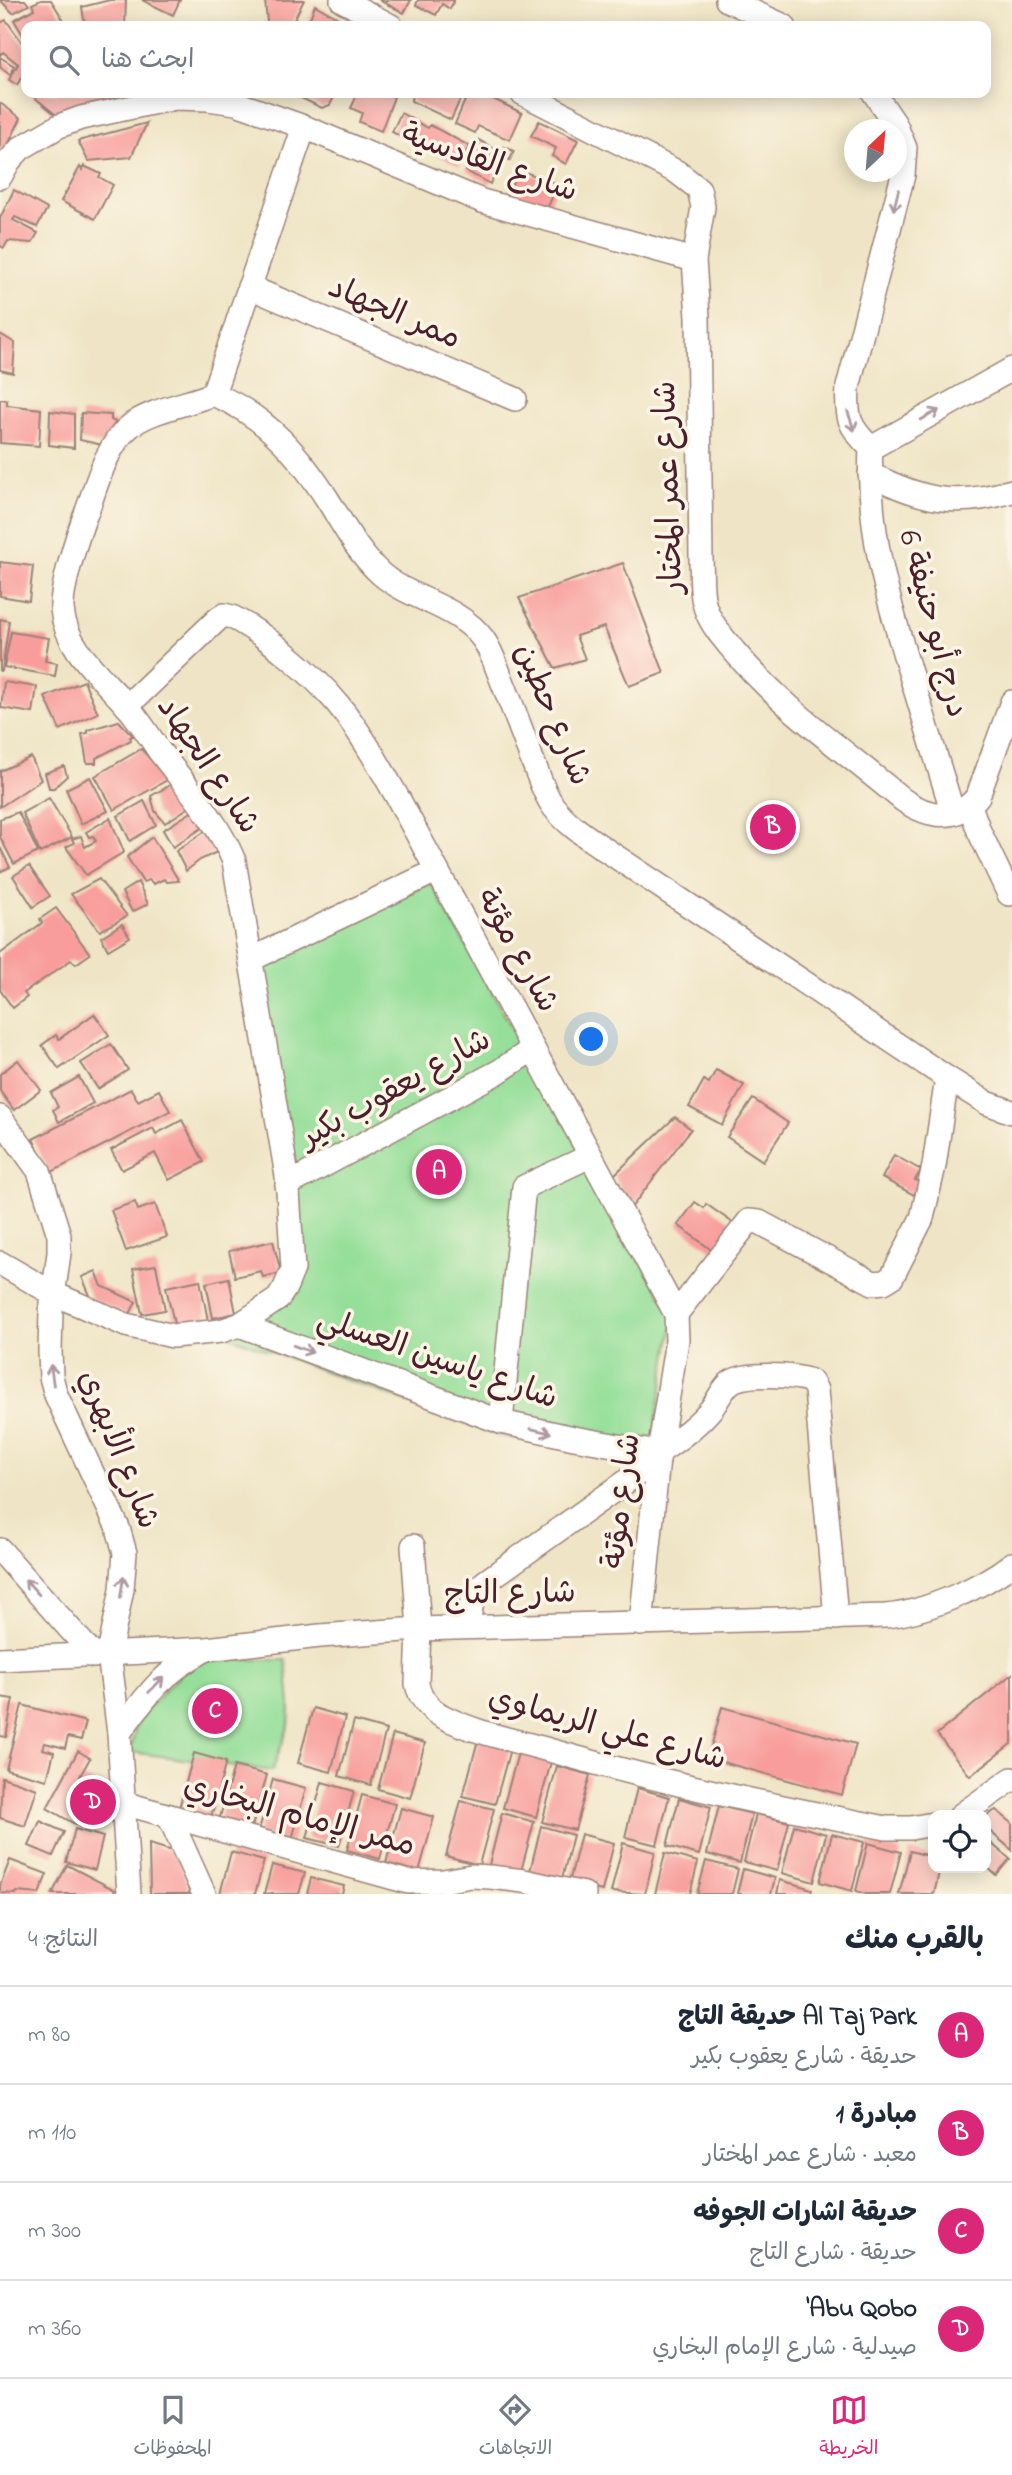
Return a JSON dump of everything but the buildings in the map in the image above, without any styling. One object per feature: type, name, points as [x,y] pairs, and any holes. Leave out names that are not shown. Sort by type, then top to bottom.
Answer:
[{"type":"street","points":[[342,0],[382,21]]},
{"type":"street","points":[[727,0],[773,21]]},
{"type":"street","name":"شارع القادسية","points":[[0,177],[21,148],[38,137],[81,118],[175,98],[208,99],[236,103],[304,127],[482,201],[694,260]]},
{"type":"street","name":"شارع عمر المختار","points":[[532,98],[689,179],[699,189],[703,207],[694,260],[698,317],[702,594],[714,627],[749,669],[903,800],[933,815],[961,810]]},
{"type":"street","points":[[877,98],[895,124],[905,148],[903,175],[848,387],[848,419],[856,433],[871,448],[1012,369]]},
{"type":"street","points":[[214,394],[304,127]]},
{"type":"street","name":"ممر الجهاد","points":[[249,287],[515,398]]},
{"type":"street","name":"شارع الجهاد","points":[[0,1263],[52,1293],[126,1325],[173,1336],[222,1331],[239,1325],[278,1299],[293,1269],[287,1185],[234,862],[225,838],[127,706],[90,666],[66,628],[62,608],[65,587],[85,517],[116,443],[130,426],[214,394]]},
{"type":"street","name":"شارع حطين","points":[[214,394],[242,407],[283,439],[365,559],[414,596],[457,616],[484,640],[541,783],[564,818],[597,844],[947,1078],[987,1103],[1012,1112]]},
{"type":"street","name":"درج أبو حنيفة 6","points":[[871,448],[869,492],[876,548],[892,613],[961,810],[979,831],[1009,894]]},
{"type":"street","points":[[870,474],[910,493],[934,500],[984,499],[1012,491]]},
{"type":"street","name":"شارع مؤتة","points":[[127,706],[224,615],[243,622],[291,659],[337,702],[374,757],[676,1314],[677,1340],[658,1456],[641,1623]]},
{"type":"street","points":[[961,810],[978,796],[1012,702]]},
{"type":"street","points":[[252,959],[436,871]]},
{"type":"street","name":"شارع يعقوب بكير","points":[[287,1185],[498,1072],[533,1049]]},
{"type":"street","points":[[676,1314],[749,1221],[759,1222],[873,1283],[892,1278],[922,1218],[934,1166],[947,1078]]},
{"type":"street","name":"شارع الأبهري","points":[[0,1117],[39,1171],[50,1203],[59,1235],[58,1263],[52,1293],[51,1377],[56,1395],[118,1528],[125,1553],[122,1589],[102,1655]]},
{"type":"street","points":[[501,1422],[524,1187],[590,1156]]},
{"type":"street","name":"شارع ياسين العسلي","points":[[239,1325],[501,1422],[658,1456]]},
{"type":"street","points":[[467,1627],[473,1598],[485,1581],[682,1437],[731,1382],[738,1378],[762,1376],[811,1381],[816,1390],[836,1618]]},
{"type":"street","name":"شارع علي الريماوي","points":[[413,1546],[419,1629],[417,1684],[419,1693],[435,1711],[466,1726],[603,1766],[886,1828],[928,1825]]},
{"type":"street","points":[[0,1550],[102,1655],[120,1733],[129,1894]]},
{"type":"street","name":"شارع التاج","points":[[0,1659],[206,1649],[320,1636],[419,1629],[885,1616],[908,1613],[1008,1574]]},
{"type":"street","points":[[120,1733],[159,1681],[180,1664],[206,1649]]},
{"type":"street","points":[[968,1810],[1012,1779]]},
{"type":"street","name":"ممر الإمام البخاري","points":[[123,1803],[408,1882],[443,1881],[471,1876],[490,1877],[524,1881],[584,1894]]},
{"type":"street","points":[[169,1816],[204,1894]]},
{"type":"green space","points":[[431,883],[674,1318],[649,1462],[500,1436],[229,1336],[297,1274],[250,963]]},
{"type":"green space","points":[[195,1659],[286,1660],[289,1725],[272,1771],[130,1752],[138,1718]]},
{"type":"place","name":"مبادرة 1","points":[[773,827]]},
{"type":"place","name":"Al Taj Park حديقة التاج","points":[[439,1172]]},
{"type":"place","name":"حديقة اشارات الجوفه","points":[[215,1711]]},
{"type":"place","name":"Abu Qobo'","points":[[93,1802]]}]
